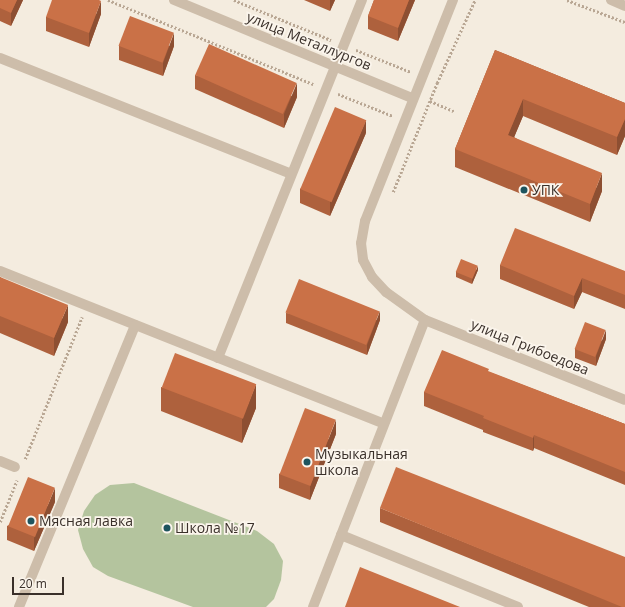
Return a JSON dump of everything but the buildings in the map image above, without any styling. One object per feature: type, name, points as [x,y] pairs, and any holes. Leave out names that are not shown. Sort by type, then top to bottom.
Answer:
[{"type":"street","name":"улица Металлургов","points":[[174,0],[412,98]]},
{"type":"street","points":[[218,358],[362,0]]},
{"type":"street","name":"улица Грибоедова","points":[[453,0],[403,120],[365,221],[361,252],[367,269],[382,288],[425,320],[625,400]]},
{"type":"street","points":[[611,0],[625,6]]},
{"type":"street","points":[[0,58],[291,174]]},
{"type":"street","points":[[0,271],[384,424]]},
{"type":"street","points":[[313,607],[425,320]]},
{"type":"street","points":[[19,607],[135,325]]},
{"type":"street","points":[[0,461],[19,466]]},
{"type":"street","points":[[341,535],[518,607]]},
{"type":"path","points":[[108,0],[403,120]]},
{"type":"path","points":[[391,196],[430,101],[475,0]]},
{"type":"path","points":[[568,0],[625,22]]},
{"type":"path","points":[[430,101],[454,111]]},
{"type":"path","points":[[19,466],[87,306]]},
{"type":"path","points":[[0,522],[17,479]]},
{"type":"green space","name":"Школа №17","points":[[134,483],[257,531],[274,544],[283,561],[281,580],[274,599],[266,607],[193,607],[108,576],[93,567],[83,549],[78,530],[84,511],[95,495],[110,485]]},
{"type":"place","name":"УПК","points":[[524,190]]},
{"type":"place","name":"Музыкальная школа","points":[[307,462]]},
{"type":"place","name":"Мясная лавка","points":[[31,521]]},
{"type":"place","name":"Школа №17","points":[[167,528]]}]
